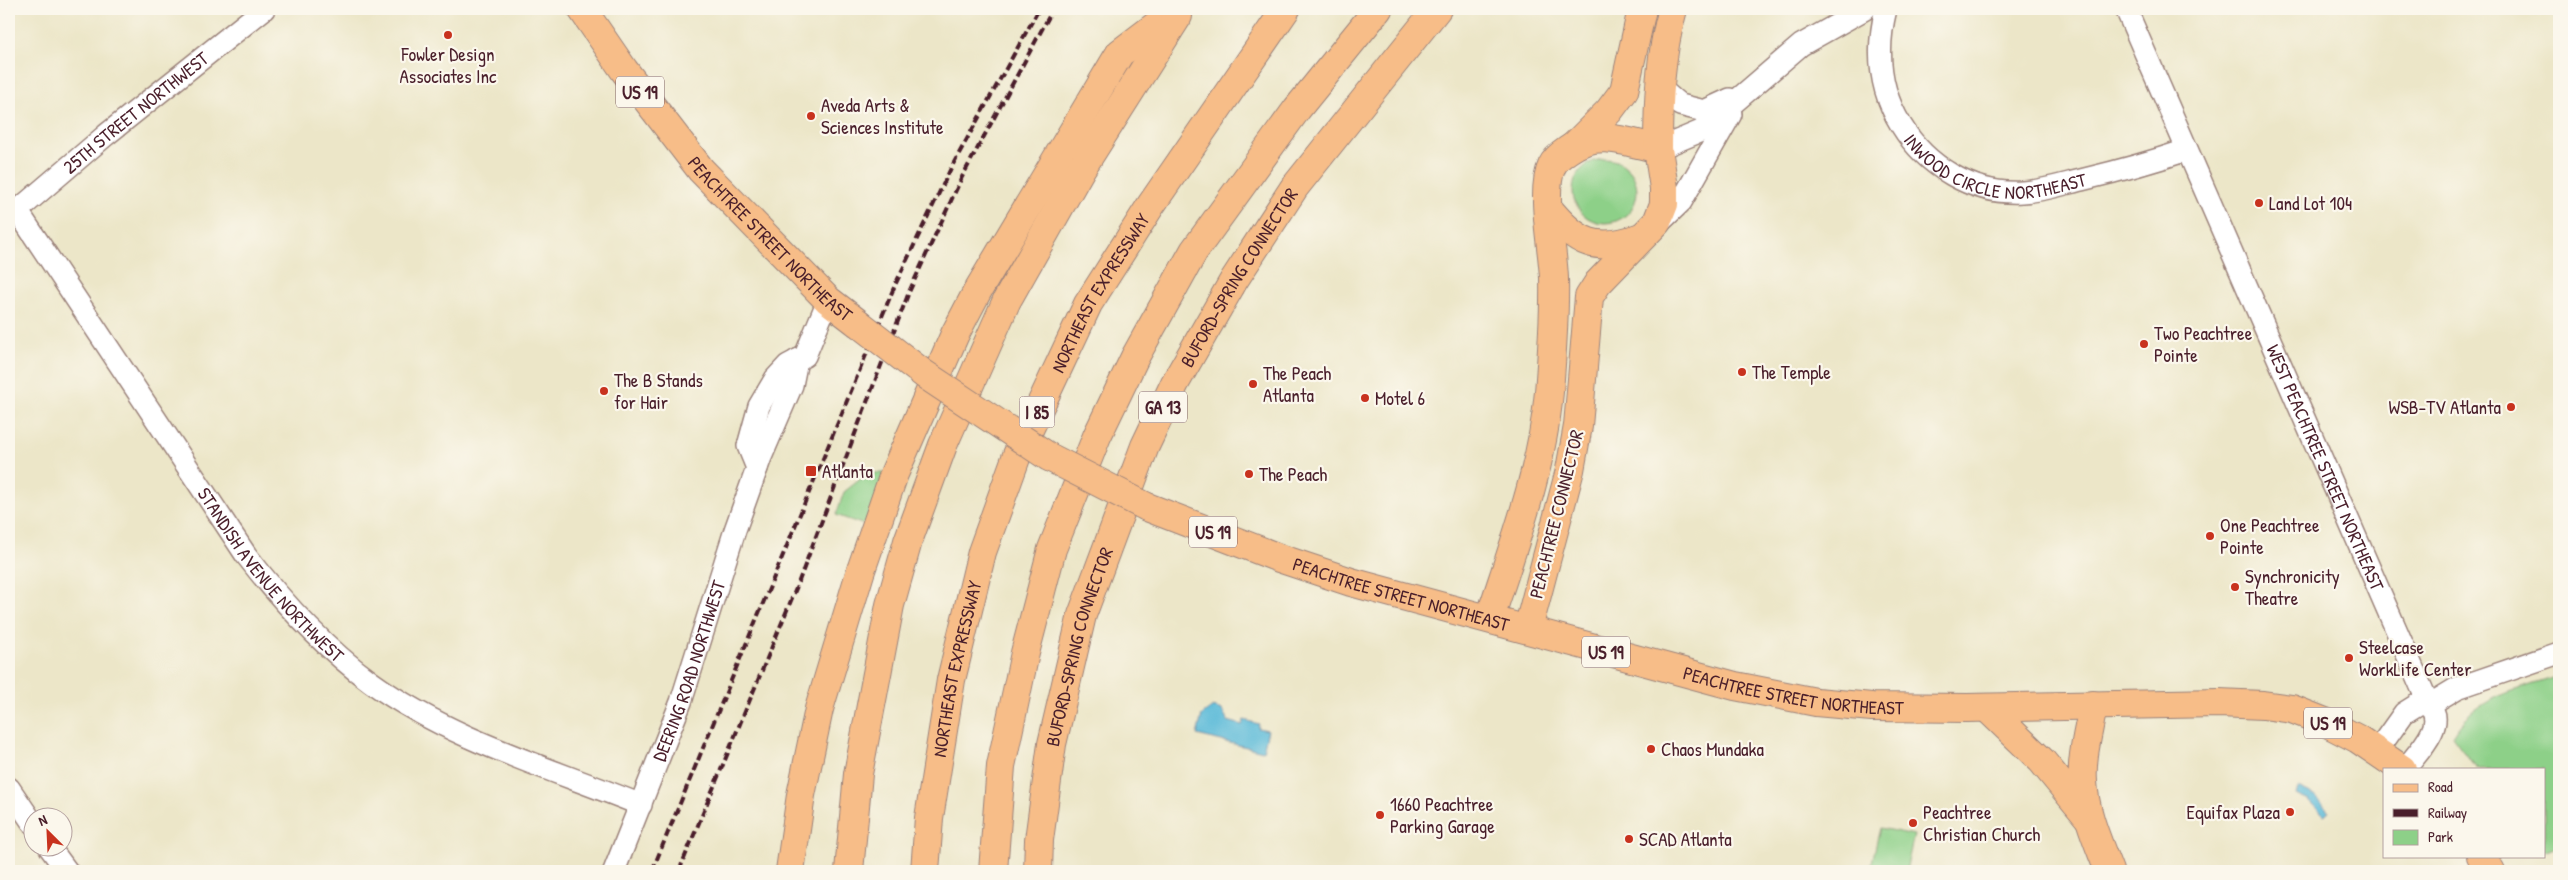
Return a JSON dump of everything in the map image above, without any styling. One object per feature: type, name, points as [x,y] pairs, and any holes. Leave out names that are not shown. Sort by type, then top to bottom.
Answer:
[{"type":"main road","name":"PEACHTREE STREET NORTHEAST","points":[[582,9],[624,70],[696,164],[828,300],[924,374],[1049,457],[1146,507],[1279,558],[1351,582],[1490,618],[1685,674],[1816,702],[1872,707],[1987,708],[2219,703],[2292,709],[2326,722],[2402,768]]},
{"type":"main road","points":[[790,871],[801,795],[819,709],[860,573],[894,474],[955,334],[978,290],[1120,53],[1178,9]]},
{"type":"main road","points":[[849,871],[858,774],[890,605],[908,541],[943,445],[1007,300],[1081,169],[1183,9]]},
{"type":"main road","name":"NORTHEAST EXPRESSWAY","points":[[925,871],[929,818],[951,680],[982,552],[1017,455],[1088,304],[1151,205],[1286,9]]},
{"type":"main road","name":"GA 13","points":[[993,871],[1001,766],[1025,653],[1052,549],[1097,436],[1135,357],[1194,251],[1297,109],[1378,9]]},
{"type":"main road","name":"BUFORD-SPRING CONNECTOR","points":[[1038,871],[1039,840],[1052,744],[1082,615],[1145,446],[1175,383],[1224,297],[1294,188],[1437,9]]},
{"type":"main road","points":[[1575,145],[1609,111],[1624,91],[1642,9]]},
{"type":"main road","points":[[1658,149],[1659,88],[1668,25],[1673,9]]},
{"type":"main road","name":"PEACHTREE CONNECTOR","points":[[1490,618],[1533,480],[1544,435],[1549,382],[1554,278],[1548,208],[1548,180],[1552,165],[1575,145],[1605,137],[1658,149],[1664,188],[1664,204],[1648,232],[1598,283],[1589,297],[1577,434],[1570,470],[1528,630]]},
{"type":"main road","points":[[1548,208],[1570,233],[1584,242],[1600,246],[1616,245],[1648,232]]},
{"type":"main road","points":[[2093,705],[2083,765],[2083,782],[2089,818],[2110,871]]},
{"type":"main road","points":[[1987,708],[2042,761],[2089,818]]},
{"type":"main road","points":[[2482,858],[2491,871]]},
{"type":"street","name":"25TH STREET NORTHWEST","points":[[13,214],[106,134],[264,9]]},
{"type":"street","points":[[1658,149],[1701,131],[1715,122],[1748,89],[1801,45],[1879,9]]},
{"type":"street","name":"INWOOD CIRCLE NORTHEAST","points":[[1879,9],[1882,78],[1893,112],[1912,142],[1925,155],[1938,167],[1969,184],[2001,191],[2021,192],[2044,189],[2102,175],[2187,150]]},
{"type":"street","name":"WEST PEACHTREE STREET NORTHEAST","points":[[2126,9],[2436,718],[2428,740],[2405,768]]},
{"type":"street","points":[[1659,88],[1680,105],[1704,111],[1716,107],[1748,89]]},
{"type":"street","points":[[1648,232],[1682,202],[1728,118],[1748,89]]},
{"type":"street","name":"STANDISH AVENUE NORTHWEST","points":[[13,214],[246,555],[279,598],[316,637],[372,682],[433,720],[474,739],[641,805]]},
{"type":"street","name":"DEERING ROAD NORTHWEST","points":[[614,871],[681,702],[735,530],[757,468],[748,446],[759,406],[775,379],[797,360],[805,356],[828,300]]},
{"type":"street","points":[[2377,751],[2404,713],[2420,703],[2429,705],[2457,688],[2559,653]]},
{"type":"street","points":[[9,788],[23,808]]},
{"type":"street","points":[[57,858],[66,871]]},
{"type":"green space","points":[[1599,159],[1611,159],[1628,168],[1635,179],[1637,191],[1635,203],[1628,214],[1611,223],[1599,223],[1587,218],[1578,209],[1573,197],[1573,185],[1578,173],[1587,164]]},
{"type":"green space","points":[[868,473],[885,473],[867,526],[836,515],[844,492]]},
{"type":"green space","points":[[2559,676],[2559,845],[2546,850],[2546,768],[2476,768],[2452,736],[2473,712],[2485,703]]},
{"type":"green space","name":"Peachtree Christian Church","points":[[1880,828],[1914,835],[1906,871],[1870,871]]},
{"type":"water","points":[[1213,707],[1222,710],[1228,721],[1242,725],[1244,720],[1259,724],[1258,728],[1268,730],[1263,751],[1197,735],[1202,715]]},
{"type":"water","points":[[2298,788],[2315,796],[2329,811],[2323,815],[2309,801],[2296,795]]},
{"type":"railway","points":[[652,871],[895,285],[951,168],[1039,9]]},
{"type":"railway","points":[[679,871],[797,586],[909,292],[962,177],[1053,9]]},
{"type":"place","name":"Fowler Design Associates Inc","points":[[448,35]]},
{"type":"place","name":"Aveda Arts & Sciences Institute","points":[[811,116]]},
{"type":"place","name":"Land Lot 104","points":[[2259,203]]},
{"type":"place","name":"Two Peachtree Pointe","points":[[2144,344]]},
{"type":"place","name":"The Temple","points":[[1742,372]]},
{"type":"place","name":"The Peach Atlanta","points":[[1253,384]]},
{"type":"place","name":"The B Stands for Hair","points":[[604,391]]},
{"type":"place","name":"Motel 6","points":[[1365,398]]},
{"type":"place","name":"WSB-TV Atlanta","points":[[2511,407]]},
{"type":"place","name":"Atlanta","points":[[811,471]]},
{"type":"place","name":"The Peach","points":[[1249,474]]},
{"type":"place","name":"One Peachtree Pointe","points":[[2210,536]]},
{"type":"place","name":"Synchronicity Theatre","points":[[2235,587]]},
{"type":"place","name":"Steelcase WorkLife Center","points":[[2349,658]]},
{"type":"place","name":"Chaos Mundaka","points":[[1651,749]]},
{"type":"place","name":"Equifax Plaza","points":[[2290,812]]},
{"type":"place","name":"1660 Peachtree Parking Garage","points":[[1380,815]]},
{"type":"place","name":"Peachtree Christian Church","points":[[1913,823]]},
{"type":"place","name":"SCAD Atlanta","points":[[1629,839]]}]
